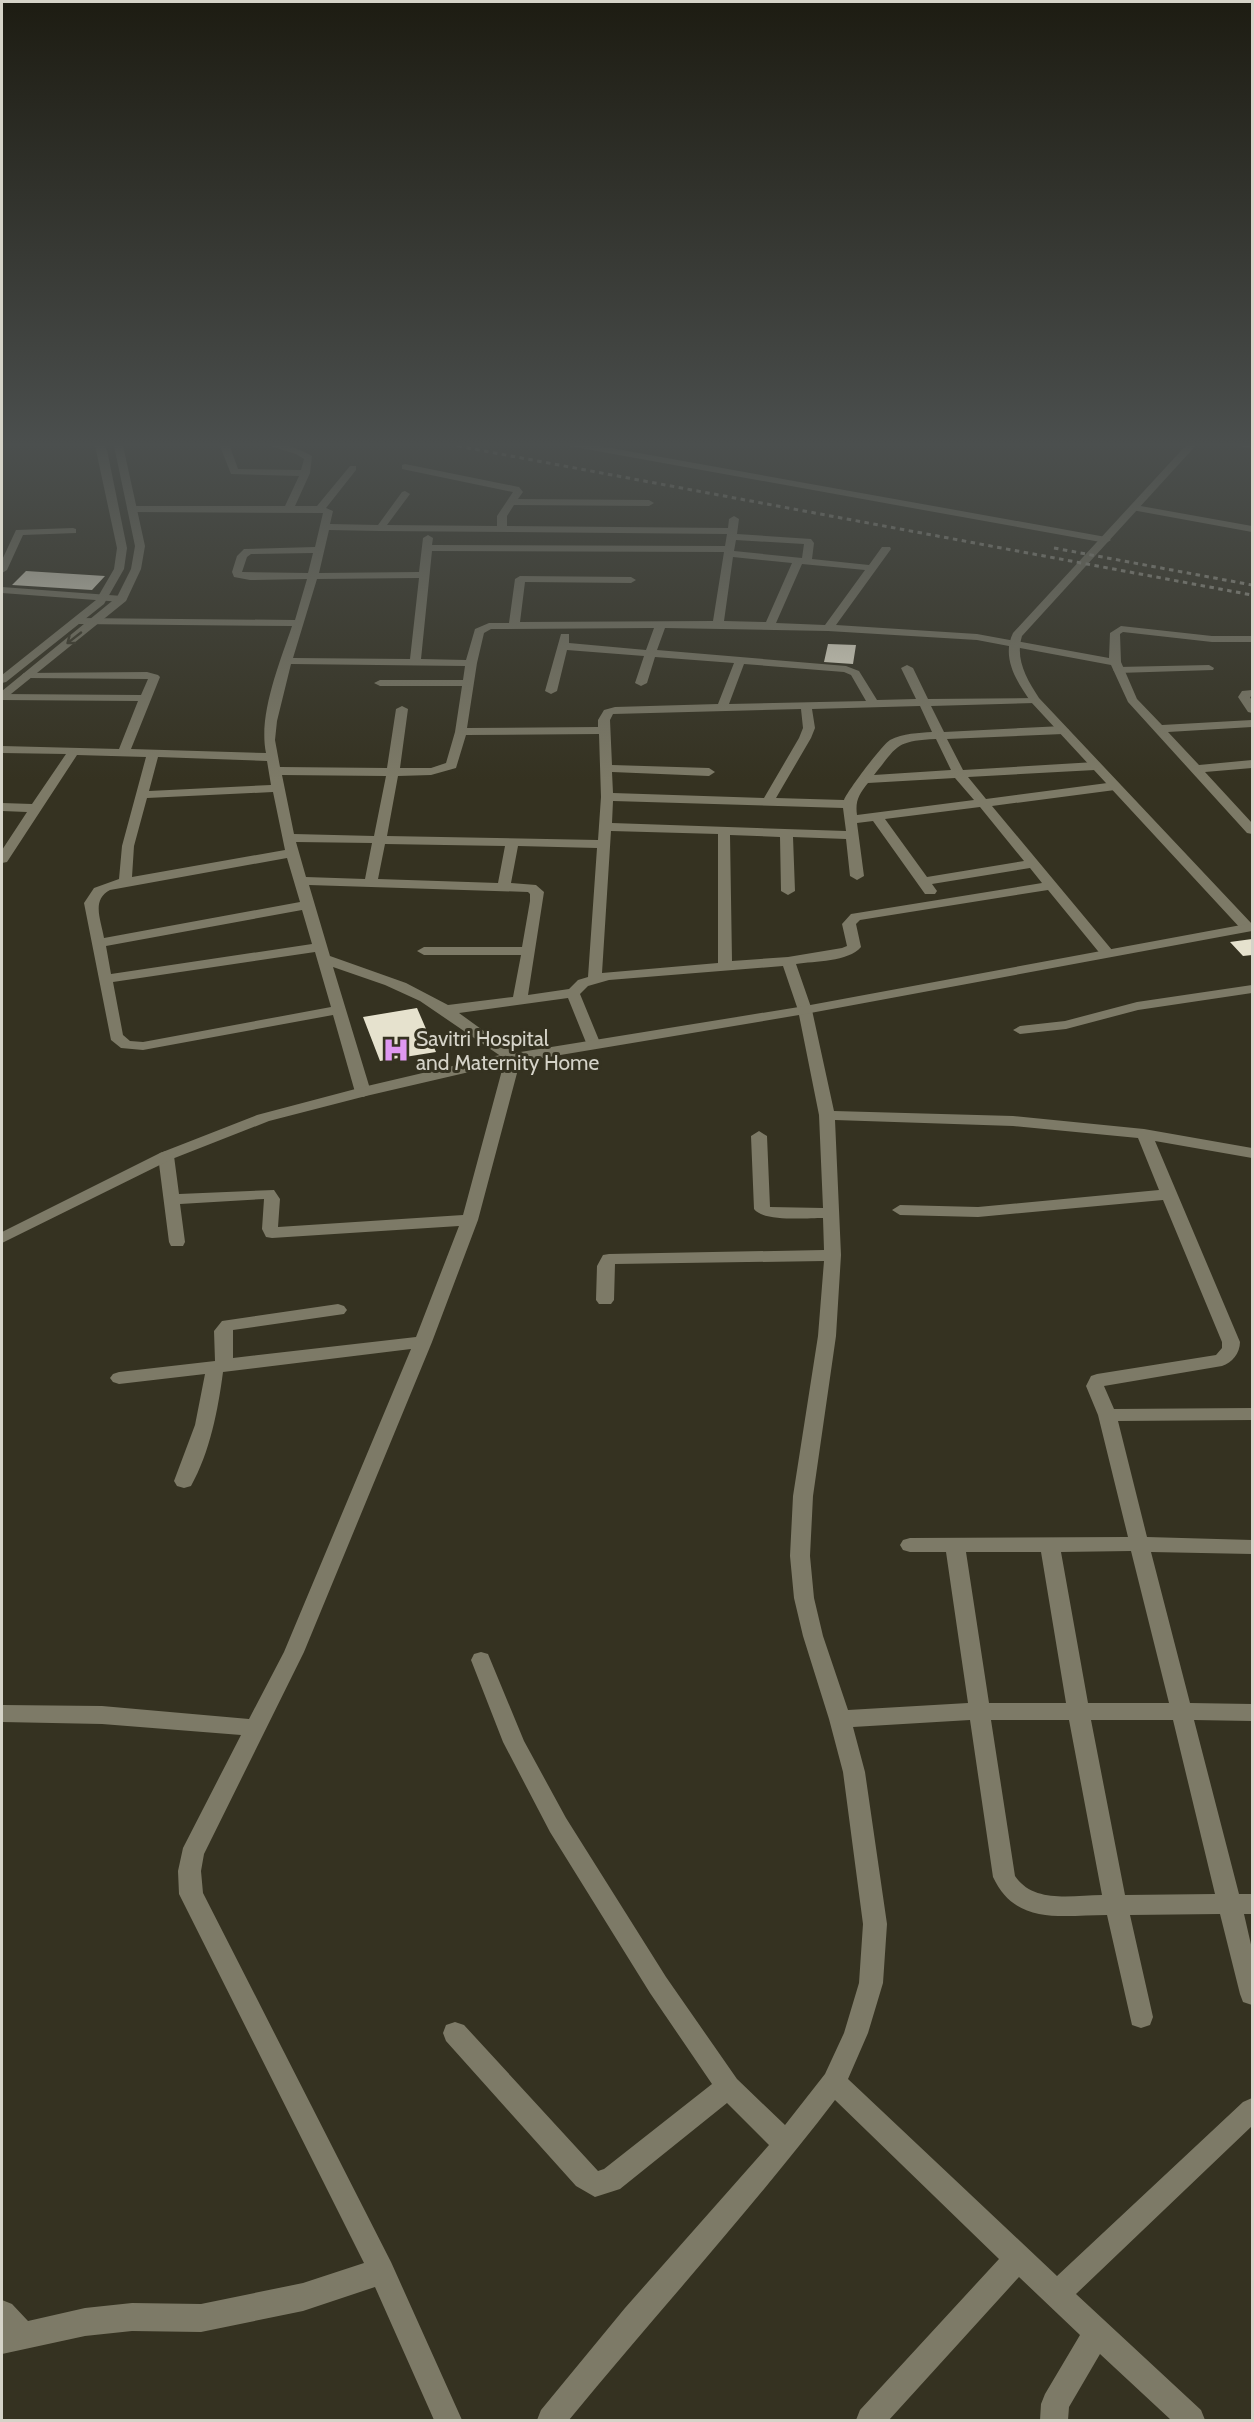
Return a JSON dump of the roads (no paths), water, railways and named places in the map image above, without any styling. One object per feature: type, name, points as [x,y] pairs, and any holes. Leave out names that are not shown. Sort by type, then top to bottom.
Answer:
[{"type":"street","points":[[2,570],[9,554]]},
{"type":"street","points":[[2,680],[103,598],[118,569],[121,554]]},
{"type":"street","points":[[2,696],[122,599],[136,569],[139,554]]},
{"type":"street","points":[[244,554],[237,572],[242,576],[424,575]]},
{"type":"street","points":[[319,554],[286,661],[271,721],[269,740],[288,838],[363,1092]]},
{"type":"street","points":[[415,663],[426,554]]},
{"type":"street","points":[[718,624],[730,554]]},
{"type":"street","points":[[748,554],[871,568]]},
{"type":"street","points":[[770,626],[805,554]]},
{"type":"street","points":[[828,627],[881,554]]},
{"type":"street","points":[[1093,554],[1017,635],[1013,644],[1013,655],[1018,669],[1035,700],[1095,766],[1250,927]]},
{"type":"street","points":[[514,626],[522,564]]},
{"type":"street","points":[[520,579],[631,580]]},
{"type":"street","points":[[2,590],[122,599]]},
{"type":"street","points":[[77,621],[299,623]]},
{"type":"street","points":[[274,771],[445,770],[455,761],[471,663],[480,628],[718,624],[828,627],[977,637],[1116,666]]},
{"type":"street","points":[[640,683],[660,625]]},
{"type":"street","points":[[551,692],[567,626]]},
{"type":"street","points":[[1252,639],[1212,639],[1121,629],[1115,633],[1116,666],[1132,700],[1252,830]]},
{"type":"street","points":[[562,646],[852,670],[874,704]]},
{"type":"street","points":[[286,661],[471,663]]},
{"type":"street","points":[[722,708],[740,661]]},
{"type":"street","points":[[907,668],[958,773],[1107,952]]},
{"type":"street","points":[[28,675],[152,675],[154,679],[124,752]]},
{"type":"street","points":[[380,683],[468,682]]},
{"type":"street","points":[[1252,693],[1246,693],[1244,697],[1252,711]]},
{"type":"street","points":[[2,696],[146,698]]},
{"type":"street","points":[[595,978],[607,797],[605,715],[615,710],[1035,700]]},
{"type":"street","points":[[768,802],[809,728],[806,706]]},
{"type":"street","points":[[372,882],[393,772],[402,708]]},
{"type":"street","points":[[1157,729],[1252,723]]},
{"type":"street","points":[[461,732],[605,730]]},
{"type":"street","points":[[857,876],[849,804],[853,793],[893,743],[898,740],[940,735],[1063,730]]},
{"type":"street","points":[[2,749],[271,757]]},
{"type":"street","points":[[2,859],[74,751]]},
{"type":"street","points":[[124,882],[128,846],[153,753]]},
{"type":"street","points":[[1198,769],[1252,764]]},
{"type":"street","points":[[865,779],[1095,766]]},
{"type":"street","points":[[606,768],[709,772]]},
{"type":"street","points":[[849,820],[1115,786]]},
{"type":"street","points":[[140,795],[278,788]]},
{"type":"street","points":[[607,797],[849,804]]},
{"type":"street","points":[[2,807],[34,808]]},
{"type":"street","points":[[876,816],[938,903]]},
{"type":"street","points":[[605,826],[852,835]]},
{"type":"street","points":[[724,831],[725,967]]},
{"type":"street","points":[[786,832],[788,891]]},
{"type":"street","points":[[288,838],[604,844]]},
{"type":"street","points":[[504,886],[512,842]]},
{"type":"street","points":[[293,853],[124,882],[101,888],[93,896],[92,903],[116,1036],[126,1045],[143,1046],[339,1010]]},
{"type":"street","points":[[923,882],[1032,864]]},
{"type":"street","points":[[301,881],[531,888],[537,892],[520,1000]]},
{"type":"street","points":[[573,993],[576,988],[595,978],[788,962],[852,950],[854,943],[849,924],[853,918],[1050,886]]},
{"type":"street","points":[[100,943],[308,905]]},
{"type":"street","points":[[2,1238],[166,1156],[263,1118],[363,1092],[513,1058],[804,1010],[1250,927]]},
{"type":"street","points":[[424,951],[528,951]]},
{"type":"street","points":[[106,979],[322,953],[413,992],[446,1010],[513,1058]]},
{"type":"street","points":[[551,2421],[635,2318],[786,2144],[834,2082],[855,2033],[871,1983],[875,1924],[854,1772],[840,1719],[813,1636],[804,1598],[800,1556],[803,1496],[827,1336],[833,1255],[827,1115],[804,1010],[788,962]]},
{"type":"street","points":[[1020,1030],[1066,1025],[1137,1006],[1252,989]]},
{"type":"street","points":[[446,1010],[573,993]]},
{"type":"street","points":[[573,993],[594,1045]]},
{"type":"street","points":[[448,2421],[382,2271],[191,1894],[189,1864],[194,1848],[294,1652],[423,1342],[470,1220],[513,1058]]},
{"type":"street","points":[[827,1115],[1013,1120],[1144,1134],[1252,1153]]},
{"type":"street","points":[[1144,1134],[1231,1342],[1231,1349],[1222,1360],[1097,1380],[1095,1386],[1107,1415],[1180,1714],[1242,1904],[1252,1994]]},
{"type":"street","points":[[759,1136],[762,1209],[768,1212],[832,1213]]},
{"type":"street","points":[[166,1156],[177,1242]]},
{"type":"street","points":[[171,1199],[268,1194],[272,1199],[270,1229],[272,1233],[470,1220]]},
{"type":"street","points":[[900,1210],[978,1212],[1170,1194]]},
{"type":"street","points":[[605,1300],[606,1266],[609,1259],[833,1255]]},
{"type":"street","points":[[184,1480],[197,1453],[210,1405],[220,1366],[224,1327],[228,1324],[338,1310]]},
{"type":"street","points":[[119,1378],[423,1342]]},
{"type":"street","points":[[1107,1415],[1252,1414]]},
{"type":"street","points":[[1050,1544],[1078,1712],[1115,1905],[1141,2017]]},
{"type":"street","points":[[910,1545],[1138,1544],[1252,1547]]},
{"type":"street","points":[[955,1545],[1004,1876],[1012,1893],[1023,1901],[1040,1905],[1242,1904]]},
{"type":"street","points":[[481,1660],[514,1742],[558,1825],[658,1985],[728,2087],[786,2144]]},
{"type":"street","points":[[840,1719],[980,1711],[1180,1714],[1252,1712]]},
{"type":"street","points":[[2,1713],[102,1715],[256,1728]]},
{"type":"street","points":[[454,2033],[585,2177],[595,2184],[612,2180],[728,2087]]},
{"type":"street","points":[[834,2082],[1017,2259],[1191,2421]]},
{"type":"street","points":[[1057,2294],[1252,2109]]},
{"type":"street","points":[[870,2421],[1017,2259]]},
{"type":"street","points":[[2,2314],[12,2337],[85,2322],[132,2318],[201,2318],[303,2297],[382,2271]]},
{"type":"street","points":[[1054,2421],[1055,2404],[1097,2333]]},
{"type":"lane","points":[[1116,666],[1209,668]]},
{"type":"railway","points":[[1034,554],[1252,595]]},
{"type":"railway","points":[[1086,554],[1252,585]]},
{"type":"place","name":"Savitri Hospital and Maternity Home","points":[[396,1050]]}]
